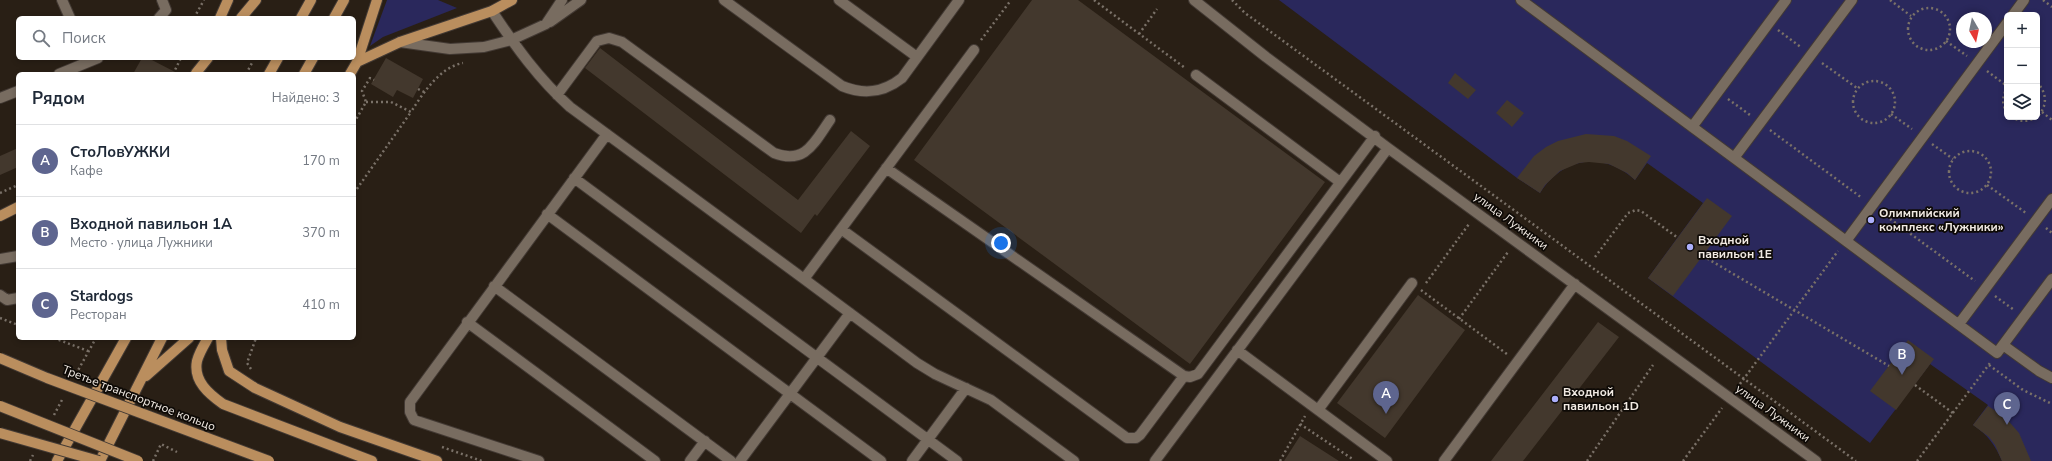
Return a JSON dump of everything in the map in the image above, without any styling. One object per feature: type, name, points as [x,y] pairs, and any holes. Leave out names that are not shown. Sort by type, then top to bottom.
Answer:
[{"type":"main road","points":[[221,16],[228,0]]},
{"type":"main road","points":[[243,16],[256,0]]},
{"type":"main road","points":[[302,16],[311,0]]},
{"type":"main road","points":[[335,16],[344,0]]},
{"type":"main road","points":[[351,72],[357,62],[377,0]]},
{"type":"main road","points":[[357,62],[400,42],[492,11],[512,0]]},
{"type":"main road","points":[[195,72],[201,60]]},
{"type":"main road","points":[[196,72],[206,60]]},
{"type":"main road","points":[[270,72],[277,60]]},
{"type":"main road","points":[[305,72],[312,60]]},
{"type":"main road","points":[[0,216],[16,208]]},
{"type":"main road","points":[[57,461],[125,340]]},
{"type":"main road","points":[[0,433],[100,461],[161,340]]},
{"type":"main road","points":[[142,380],[187,340]]},
{"type":"main road","points":[[207,340],[197,362],[199,380],[207,393],[223,404],[372,461]]},
{"type":"main road","points":[[221,340],[222,350],[230,371],[255,388],[340,427],[436,461]]},
{"type":"main road","name":"Третье транспортное кольцо","points":[[0,358],[47,378],[269,461]]},
{"type":"main road","points":[[0,406],[138,461]]},
{"type":"street","points":[[62,0],[69,16]]},
{"type":"street","points":[[161,16],[166,10],[162,0]]},
{"type":"street","points":[[546,24],[562,0]]},
{"type":"street","points":[[400,42],[425,46],[464,49],[484,47],[511,40],[546,24],[581,0]]},
{"type":"street","points":[[724,0],[842,86],[854,90],[874,91],[892,85],[902,78],[959,0]]},
{"type":"street","points":[[839,0],[917,57]]},
{"type":"street","name":"улица Лужники","points":[[1194,0],[1266,57],[1375,136],[1388,148],[1816,461]]},
{"type":"street","points":[[1521,0],[1959,324],[2052,378]]},
{"type":"street","points":[[1692,126],[1786,0]]},
{"type":"street","points":[[1734,158],[1852,0]]},
{"type":"street","points":[[2015,12],[2024,0]]},
{"type":"street","points":[[492,11],[511,40],[557,95],[607,134],[917,363],[935,374],[991,400],[1074,461]]},
{"type":"street","points":[[1846,241],[2004,27]]},
{"type":"street","points":[[557,95],[597,41],[609,38],[622,42],[774,153],[784,157],[801,155],[808,150],[830,120]]},
{"type":"street","points":[[804,279],[974,50]]},
{"type":"street","points":[[63,72],[87,60]]},
{"type":"street","points":[[1196,75],[1340,182]]},
{"type":"street","points":[[0,98],[16,92]]},
{"type":"street","points":[[539,461],[414,420],[411,416],[409,407],[412,396],[607,134]]},
{"type":"street","points":[[886,168],[1184,376],[1190,377],[1198,374],[1375,136]]},
{"type":"street","points":[[1155,461],[1388,148]]},
{"type":"street","points":[[574,178],[957,461]]},
{"type":"street","points":[[1959,324],[2052,199]]},
{"type":"street","points":[[547,214],[881,461]]},
{"type":"street","points":[[841,229],[1127,438],[1136,438],[1140,435],[1184,376]]},
{"type":"street","points":[[0,259],[16,256]]},
{"type":"street","points":[[2000,349],[2052,279]]},
{"type":"street","points":[[1315,408],[1412,283]]},
{"type":"street","points":[[1444,461],[1575,284]]},
{"type":"street","points":[[494,286],[731,461]]},
{"type":"street","points":[[0,295],[7,300],[16,298]]},
{"type":"street","points":[[740,461],[850,314]]},
{"type":"street","points":[[467,322],[655,461]]},
{"type":"street","points":[[1237,350],[1387,461]]},
{"type":"street","points":[[912,461],[966,388]]},
{"type":"street","points":[[690,461],[705,441]]},
{"type":"path","points":[[195,16],[204,0]]},
{"type":"path","points":[[974,50],[1011,0]]},
{"type":"path","points":[[1094,0],[1196,75]]},
{"type":"path","points":[[1232,0],[1251,17],[1856,461]]},
{"type":"path","points":[[1890,0],[1912,16]]},
{"type":"path","points":[[2043,0],[2052,6]]},
{"type":"path","points":[[1926,7],[1934,8],[1941,12],[1947,18],[1950,25],[1950,34],[1946,41],[1940,47],[1932,50],[1923,50],[1916,46],[1910,40],[1907,32],[1908,23],[1912,16],[1918,10],[1926,7]]},
{"type":"path","points":[[1139,34],[1157,9]]},
{"type":"path","points":[[174,72],[180,60]]},
{"type":"path","points":[[247,72],[252,63]]},
{"type":"path","points":[[356,190],[424,92],[452,65],[465,63]]},
{"type":"path","points":[[356,120],[366,102],[362,91],[370,78],[374,80]]},
{"type":"path","points":[[1871,80],[1887,84],[1892,90],[1895,98],[1895,106],[1892,114],[1885,120],[1877,123],[1861,119],[1855,112],[1852,104],[1853,96],[1857,88],[1863,83],[1871,80]]},
{"type":"path","points":[[2039,84],[2043,88],[2046,96],[2045,105],[2042,112],[2052,120]]},
{"type":"path","points":[[418,89],[424,92]]},
{"type":"path","points":[[2004,94],[2004,105]]},
{"type":"path","points":[[366,102],[391,102],[411,112]]},
{"type":"path","points":[[2017,120],[2030,120]]},
{"type":"path","points":[[1967,151],[1982,155],[1988,161],[1991,169],[1991,177],[1987,185],[1981,191],[1973,194],[1964,193],[1957,190],[1951,184],[1948,175],[1952,159],[1967,151]]},
{"type":"path","points":[[1987,185],[2052,232]]},
{"type":"path","points":[[0,192],[16,186]]},
{"type":"path","points":[[1595,256],[1628,213],[1633,210],[1641,211],[1678,238]]},
{"type":"path","points":[[1420,290],[1469,224]]},
{"type":"path","points":[[1730,397],[1846,241]]},
{"type":"path","points":[[1459,318],[1508,252]]},
{"type":"path","points":[[1703,256],[1889,366]]},
{"type":"path","points":[[1412,283],[1518,361]]},
{"type":"path","points":[[0,318],[16,324]]},
{"type":"path","points":[[59,340],[88,351]]},
{"type":"path","points":[[253,372],[247,363],[255,340]]},
{"type":"path","points":[[1917,461],[2000,349]]},
{"type":"path","points":[[1587,461],[1653,365]]},
{"type":"path","points":[[1988,365],[2023,390],[2052,404]]},
{"type":"path","points":[[1915,385],[1953,413]]},
{"type":"path","points":[[1280,461],[1300,424],[1315,408]]},
{"type":"path","points":[[1682,461],[1715,417]]},
{"type":"path","points":[[1300,424],[1354,460]]},
{"type":"path","points":[[153,461],[161,444],[177,452]]},
{"type":"path","points":[[436,445],[482,461]]},
{"type":"shaded area","points":[[387,0],[438,0],[457,8],[383,37],[370,46]]},
{"type":"shaded area","name":"Олимпийский комплекс «Лужники»","points":[[1279,0],[2052,0],[2052,461],[2002,461],[1997,450],[1990,441],[1973,425],[1988,405],[1930,364],[1870,443],[1648,278],[1703,203],[1647,163],[1635,180],[1623,171],[1610,165],[1597,162],[1584,162],[1572,165],[1549,181],[1540,193],[1517,178]]},
{"type":"building","points":[[1032,0],[1078,0],[1325,182],[1190,364],[914,160]]},
{"type":"building","points":[[600,48],[798,200],[851,131],[870,146],[817,216],[815,214],[801,233],[585,68]]},
{"type":"building","points":[[386,58],[423,79],[413,98],[397,90],[393,97],[371,84]]},
{"type":"building","points":[[141,60],[152,60],[175,72],[134,72]]},
{"type":"building","points":[[1455,73],[1476,90],[1468,99],[1448,83]]},
{"type":"building","points":[[1507,100],[1524,113],[1512,127],[1496,113]]},
{"type":"building","points":[[1586,134],[1614,136],[1627,141],[1651,156],[1635,180],[1627,173],[1609,164],[1589,162],[1579,163],[1560,171],[1545,185],[1540,193],[1517,178],[1534,156],[1546,147],[1558,141]]},
{"type":"building","points":[[16,149],[16,168],[0,175],[0,156]]},
{"type":"building","name":"Входной павильон 1E","points":[[1707,198],[1732,216],[1673,296],[1648,278]]},
{"type":"building","points":[[1418,295],[1465,330],[1385,438],[1337,403]]},
{"type":"building","name":"Входной павильон 1D","points":[[1598,322],[1619,337],[1523,461],[1491,461]]},
{"type":"building","points":[[1908,340],[1934,359],[1896,410],[1870,391]]},
{"type":"building","points":[[1988,406],[2005,417],[2019,433],[2031,461],[2002,461],[1995,445],[1989,437],[1973,425]]},
{"type":"building","points":[[1300,436],[1339,461],[1284,461]]},
{"type":"place","name":"Олимпийский комплекс «Лужники»","points":[[1871,220]]},
{"type":"place","name":"Входной павильон 1E","points":[[1690,247]]},
{"type":"place","name":"Входной павильон 1A","points":[[1902,375]]},
{"type":"place","name":"Входной павильон 1D","points":[[1555,399]]},
{"type":"place","name":"СтоЛовУЖКИ","points":[[1386,414]]},
{"type":"place","name":"Stardogs","points":[[2007,425]]}]
